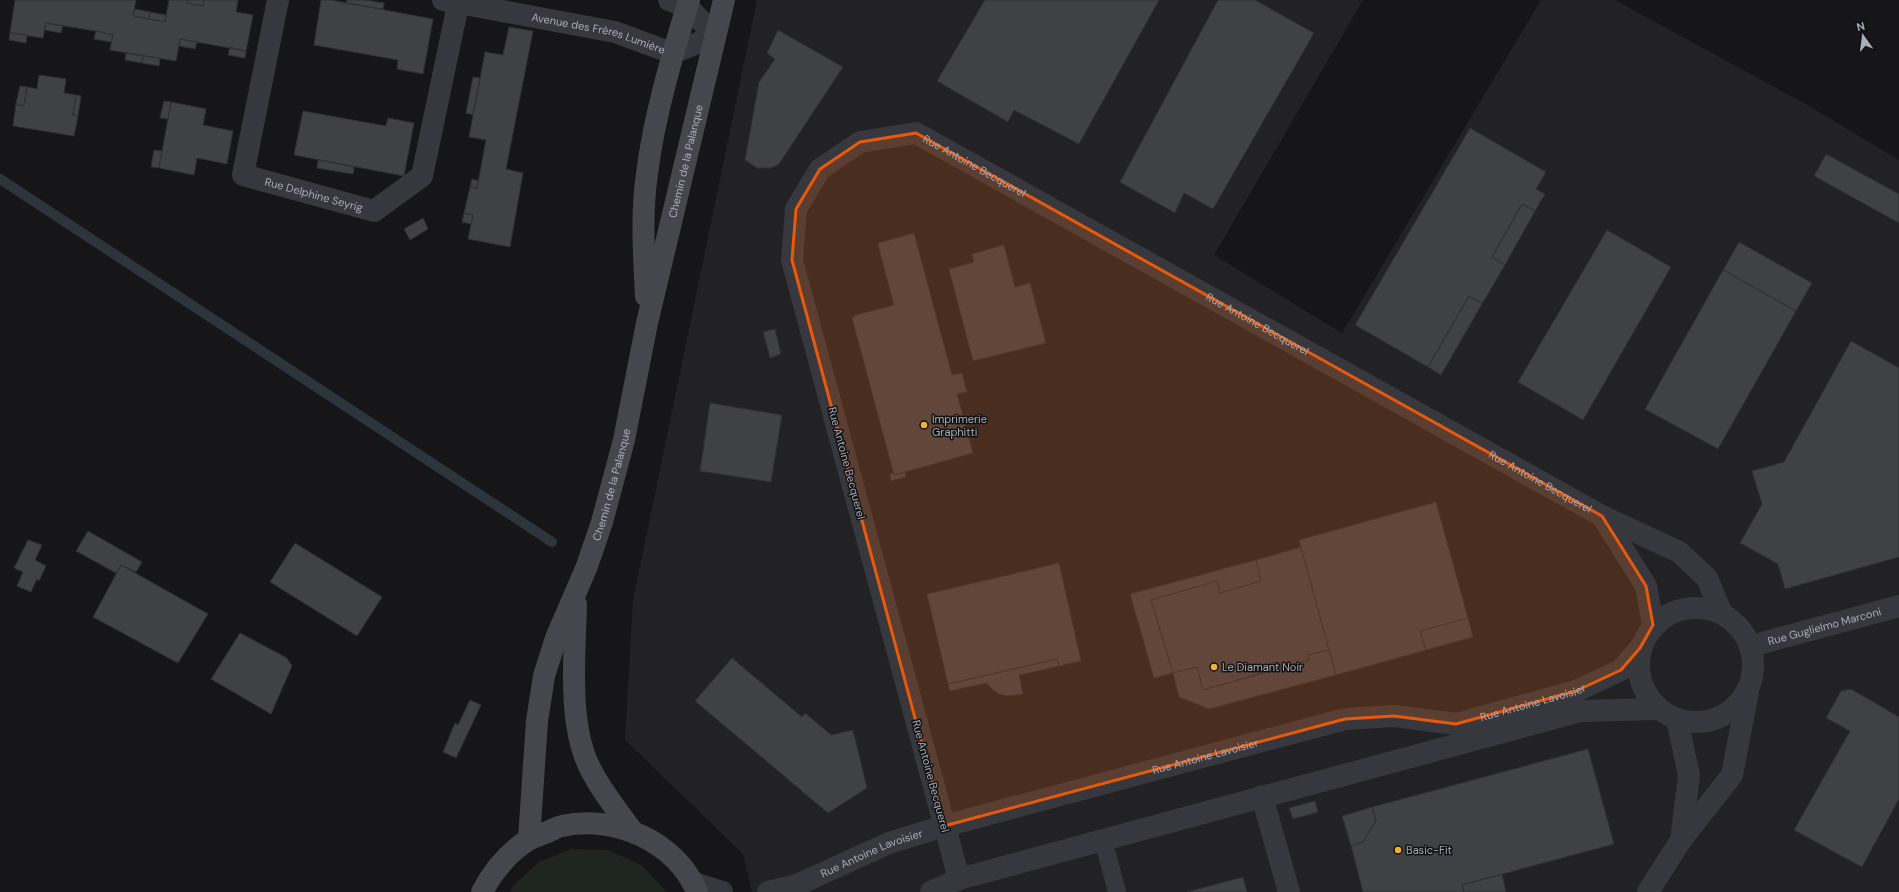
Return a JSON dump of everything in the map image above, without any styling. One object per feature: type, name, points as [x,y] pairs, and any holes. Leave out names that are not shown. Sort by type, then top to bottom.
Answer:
[{"type":"street","name":"Rue Delphine Seyrig","points":[[278,0],[243,175],[374,211],[422,176],[453,1]]},
{"type":"street","name":"Chemin de la Palanque","points":[[529,839],[537,721],[544,676],[556,638],[576,596],[602,522],[624,440],[647,323],[724,0]]},
{"type":"street","name":"Avenue des Frères Lumière","points":[[453,1],[614,32],[661,49],[675,52],[715,36]]},
{"type":"street","name":"Chemin de la Palanque","points":[[647,323],[644,244],[646,176],[654,132],[675,52],[682,2]]},
{"type":"street","points":[[682,2],[715,36]]},
{"type":"street","name":"Rue Antoine Becquerel","points":[[961,885],[792,260],[796,208],[820,169],[860,142],[916,133],[1602,516],[1679,552],[1707,578],[1722,614]]},
{"type":"street","name":"Rue Antoine Becquerel","points":[[1602,516],[1646,586],[1653,625]]},
{"type":"street","name":"Chemin de la Palanque","points":[[576,596],[575,713],[582,751],[591,770],[632,831]]},
{"type":"street","name":"Rue Guglielmo Marconi","points":[[1751,646],[1899,606]]},
{"type":"street","points":[[1648,892],[1681,840],[1732,775],[1748,690],[1754,669],[1751,646],[1740,627],[1722,614],[1698,607],[1674,611],[1653,625],[1640,648],[1640,681],[1658,709],[1677,720],[1705,722],[1730,712],[1748,690]]},
{"type":"street","name":"Rue Antoine Lavoisier","points":[[768,892],[797,885],[889,843],[944,826],[1345,719],[1394,716],[1456,724],[1576,691],[1621,670],[1640,648]]},
{"type":"street","name":"Rue Antoine Lavoisier","points":[[931,892],[961,885],[1103,840],[1581,711],[1658,709]]},
{"type":"street","points":[[1677,720],[1688,775],[1681,840]]},
{"type":"street","points":[[1262,796],[1289,892]]},
{"type":"street","points":[[482,892],[491,875],[508,855],[529,839],[562,826],[597,824],[632,831],[656,843],[677,861],[695,888],[722,892]]},
{"type":"lane","points":[[1103,840],[1118,892]]},
{"type":"highlighted area","points":[[916,133],[1602,516],[1646,586],[1653,625],[1640,648],[1621,670],[1576,691],[1456,724],[1394,716],[1345,719],[944,826],[792,260],[796,209],[820,169],[860,142]]},
{"type":"shaded area","points":[[757,0],[1363,0],[1214,255],[1342,333],[1541,0],[1615,0],[1811,107],[1899,160],[1899,892],[752,892],[743,854],[625,740],[633,600]]},
{"type":"shaded area","points":[[572,849],[608,850],[641,865],[667,892],[510,892],[512,887],[539,862]]},
{"type":"building","points":[[15,0],[136,0],[133,16],[165,22],[169,0],[187,0],[186,3],[203,6],[204,0],[238,0],[236,12],[253,15],[246,51],[180,39],[176,61],[110,50],[113,35],[96,31],[46,23],[43,38],[10,33]]},
{"type":"building","points":[[187,0],[204,0],[203,6],[186,3]]},
{"type":"building","points":[[321,0],[331,0],[433,19],[423,74],[397,69],[398,60],[314,45]]},
{"type":"building","points":[[347,0],[365,0],[384,3],[383,9],[346,3]]},
{"type":"building","points":[[985,0],[1159,0],[1079,144],[1014,110],[1008,122],[937,81]]},
{"type":"building","points":[[1218,0],[1255,0],[1314,33],[1213,209],[1184,193],[1175,213],[1120,182]]},
{"type":"building","points":[[135,9],[150,12],[149,19],[133,16]]},
{"type":"building","points":[[150,12],[166,15],[165,22],[149,19]]},
{"type":"building","points":[[46,23],[63,26],[61,33],[44,30]]},
{"type":"building","points":[[509,27],[533,31],[506,169],[523,173],[510,247],[468,239],[473,215],[464,213],[470,187],[477,188],[486,140],[469,137],[485,52],[503,55]]},
{"type":"building","points":[[778,30],[843,67],[779,164],[771,168],[757,168],[745,160],[759,82],[775,59],[767,53]]},
{"type":"building","points":[[96,31],[113,35],[111,42],[94,39]]},
{"type":"building","points":[[10,33],[27,35],[26,43],[9,40]]},
{"type":"building","points":[[180,39],[197,42],[195,49],[179,46]]},
{"type":"building","points":[[230,47],[246,51],[245,58],[228,55]]},
{"type":"building","points":[[126,53],[143,56],[142,63],[125,60]]},
{"type":"building","points":[[143,56],[160,58],[159,66],[142,63]]},
{"type":"building","points":[[39,75],[66,79],[64,93],[76,95],[73,115],[78,116],[74,136],[13,126],[16,104],[24,106],[27,87],[37,89]]},
{"type":"building","points":[[473,77],[480,78],[473,115],[466,113]]},
{"type":"building","points":[[20,86],[27,87],[24,106],[16,104]]},
{"type":"building","points":[[76,95],[81,96],[78,116],[73,115]]},
{"type":"building","points":[[164,101],[171,102],[168,119],[160,118]]},
{"type":"building","points":[[171,102],[206,109],[203,125],[233,131],[227,164],[197,158],[194,175],[159,168]]},
{"type":"building","points":[[303,111],[386,126],[388,118],[414,123],[404,176],[294,155]]},
{"type":"building","points":[[1470,128],[1546,172],[1536,189],[1545,194],[1535,211],[1522,204],[1492,257],[1505,265],[1482,304],[1469,296],[1428,367],[1355,325]]},
{"type":"building","points":[[154,150],[162,151],[159,168],[151,167]]},
{"type":"building","points":[[1826,154],[1899,194],[1899,223],[1814,176]]},
{"type":"building","points":[[318,160],[354,167],[353,174],[317,168]]},
{"type":"building","points":[[472,179],[479,181],[477,188],[470,187]]},
{"type":"building","points":[[1522,204],[1535,211],[1505,265],[1492,257]]},
{"type":"building","points":[[464,213],[473,215],[471,224],[462,222]]},
{"type":"building","points":[[423,218],[428,229],[410,240],[404,229]]},
{"type":"building","points":[[1607,230],[1671,267],[1583,420],[1518,382]]},
{"type":"building","points":[[914,233],[952,375],[962,373],[967,392],[957,394],[973,453],[894,475],[852,318],[856,315],[894,305],[878,245],[879,243]]},
{"type":"building","points":[[1739,242],[1812,283],[1796,311],[1723,270]]},
{"type":"building","points":[[1004,245],[1015,287],[1030,283],[1046,343],[973,361],[949,269],[974,262],[972,254]]},
{"type":"building","points":[[1723,270],[1796,311],[1718,449],[1645,409]]},
{"type":"building","points":[[1469,296],[1482,304],[1441,375],[1428,367]]},
{"type":"building","points":[[775,329],[781,354],[770,358],[763,332]]},
{"type":"building","points":[[1851,341],[1899,368],[1899,557],[1785,589],[1778,564],[1740,543],[1762,504],[1752,471],[1784,462]]},
{"type":"building","points":[[710,403],[782,415],[771,482],[700,471]]},
{"type":"building","points":[[905,472],[906,477],[891,481],[890,474],[893,473],[894,475]]},
{"type":"building","points":[[1436,502],[1468,618],[1420,631],[1426,650],[1336,675],[1299,540]]},
{"type":"building","points":[[88,531],[142,562],[136,572],[121,565],[116,573],[76,551]]},
{"type":"building","points":[[28,540],[42,545],[35,560],[46,566],[39,581],[37,579],[31,592],[17,586],[23,572],[14,568]]},
{"type":"building","points":[[295,543],[382,597],[357,636],[270,582]]},
{"type":"building","points":[[1301,547],[1329,650],[1308,655],[1309,660],[1203,690],[1197,667],[1173,673],[1151,600],[1217,581],[1220,593],[1261,581],[1256,560]]},
{"type":"building","points":[[1256,560],[1261,581],[1220,593],[1217,581],[1151,600],[1173,673],[1154,678],[1130,594]]},
{"type":"building","points":[[1059,563],[1081,661],[1059,666],[1057,659],[948,684],[927,594]]},
{"type":"building","points":[[121,565],[208,614],[178,663],[93,617]]},
{"type":"building","points":[[1468,618],[1473,637],[1426,650],[1420,631]]},
{"type":"building","points":[[240,633],[287,658],[292,666],[271,714],[211,679]]},
{"type":"building","points":[[1329,650],[1336,675],[1209,709],[1179,697],[1173,673],[1197,667],[1203,690],[1309,660],[1308,655]]},
{"type":"building","points":[[732,658],[802,717],[805,713],[831,735],[853,730],[867,788],[828,813],[695,701]]},
{"type":"building","points":[[1057,659],[1059,666],[1019,675],[1023,694],[1007,696],[999,694],[987,683],[950,691],[948,684]]},
{"type":"building","points":[[1851,689],[1899,717],[1899,799],[1862,867],[1794,830],[1850,731],[1826,718],[1841,691]]},
{"type":"building","points":[[470,700],[481,705],[456,758],[443,752],[455,723],[458,725]]},
{"type":"building","points":[[1588,749],[1614,844],[1462,885],[1464,892],[1363,892],[1351,846],[1363,842],[1376,820],[1372,807]]},
{"type":"building","points":[[1315,801],[1318,812],[1293,819],[1289,808]]},
{"type":"building","points":[[1372,807],[1376,820],[1363,842],[1351,846],[1342,816]]},
{"type":"building","points":[[1502,874],[1506,892],[1464,892],[1462,885]]},
{"type":"building","points":[[1243,877],[1247,892],[1187,892]]},
{"type":"waterway","points":[[0,179],[552,542]]},
{"type":"place","name":"Imprimerie Graphitti","points":[[924,425]]},
{"type":"place","name":"Le Diamant Noir","points":[[1214,667]]},
{"type":"place","name":"Basic-Fit","points":[[1398,850]]}]
